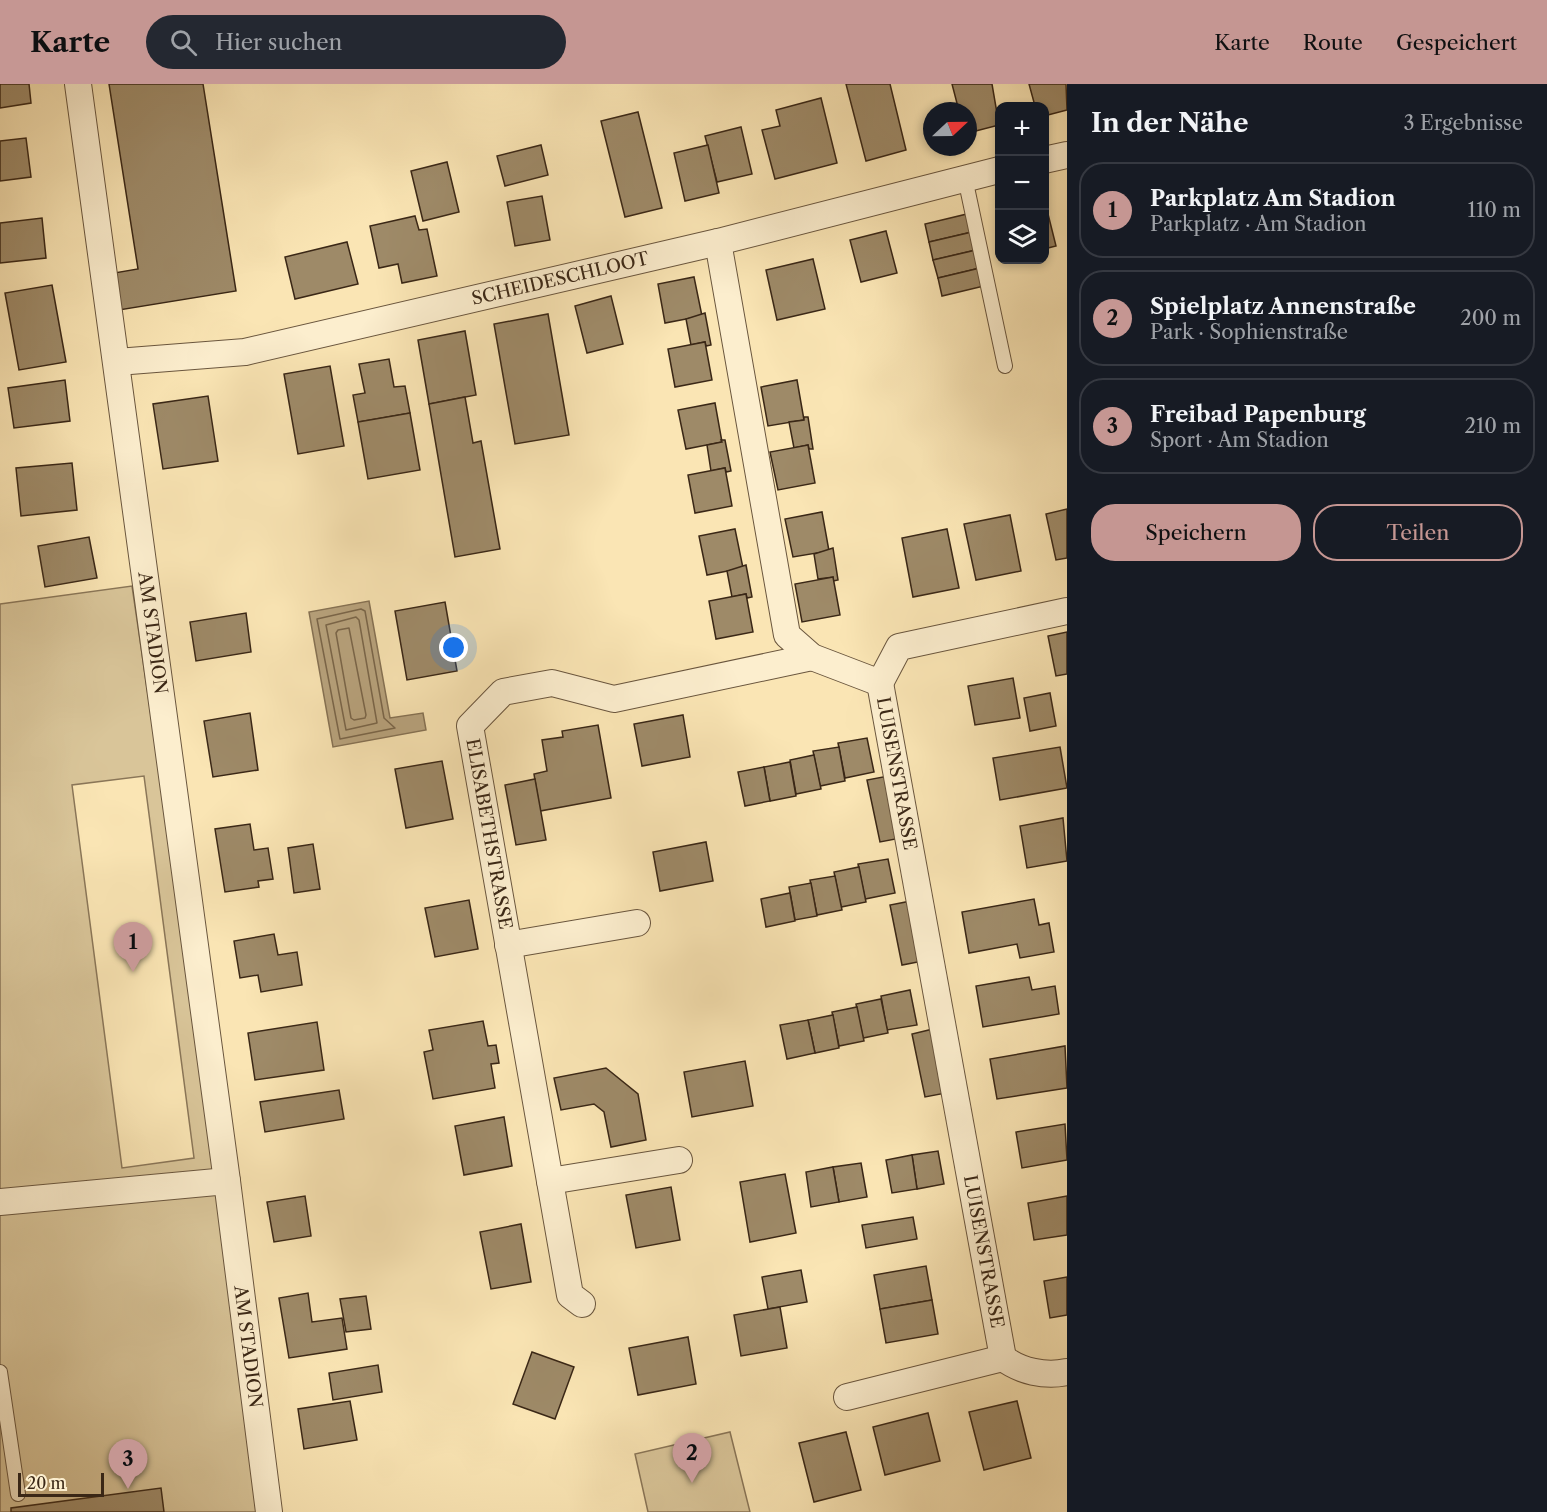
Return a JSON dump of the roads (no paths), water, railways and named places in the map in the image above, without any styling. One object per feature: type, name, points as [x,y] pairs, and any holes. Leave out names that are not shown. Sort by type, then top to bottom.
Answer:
[{"type":"street","name":"AM STADION","points":[[78,84],[227,1181],[269,1512]]},
{"type":"street","points":[[1049,159],[1067,155]]},
{"type":"street","name":"SCHEIDESCHLOOT","points":[[117,362],[244,352],[718,242],[995,171]]},
{"type":"street","name":"LUISENSTRASSE","points":[[718,242],[787,635],[812,657],[879,683],[1003,1358]]},
{"type":"street","points":[[879,683],[899,647],[1067,611]]},
{"type":"street","name":"ELISABETHSTRASSE","points":[[582,1304],[570,1295],[470,726],[503,692],[552,683],[614,699],[812,657]]},
{"type":"street","name":"ELISABETHSTRASSE","points":[[508,945],[637,923]]},
{"type":"street","points":[[550,1181],[679,1160]]},
{"type":"street","points":[[0,1202],[227,1181]]},
{"type":"street","points":[[847,1397],[1003,1358],[1017,1369],[1057,1374],[1067,1372]]},
{"type":"lane","points":[[965,178],[1005,366]]},
{"type":"lane","points":[[0,1372],[18,1494]]},
{"type":"water","points":[[369,601],[390,718],[423,713],[426,730],[333,747],[309,612]]},
{"type":"place","name":"Parkplatz Am Stadion","points":[[133,972]]},
{"type":"place","name":"Spielplatz Annenstraße","points":[[692,1483]]},
{"type":"place","name":"Freibad Papenburg","points":[[128,1489]]}]
